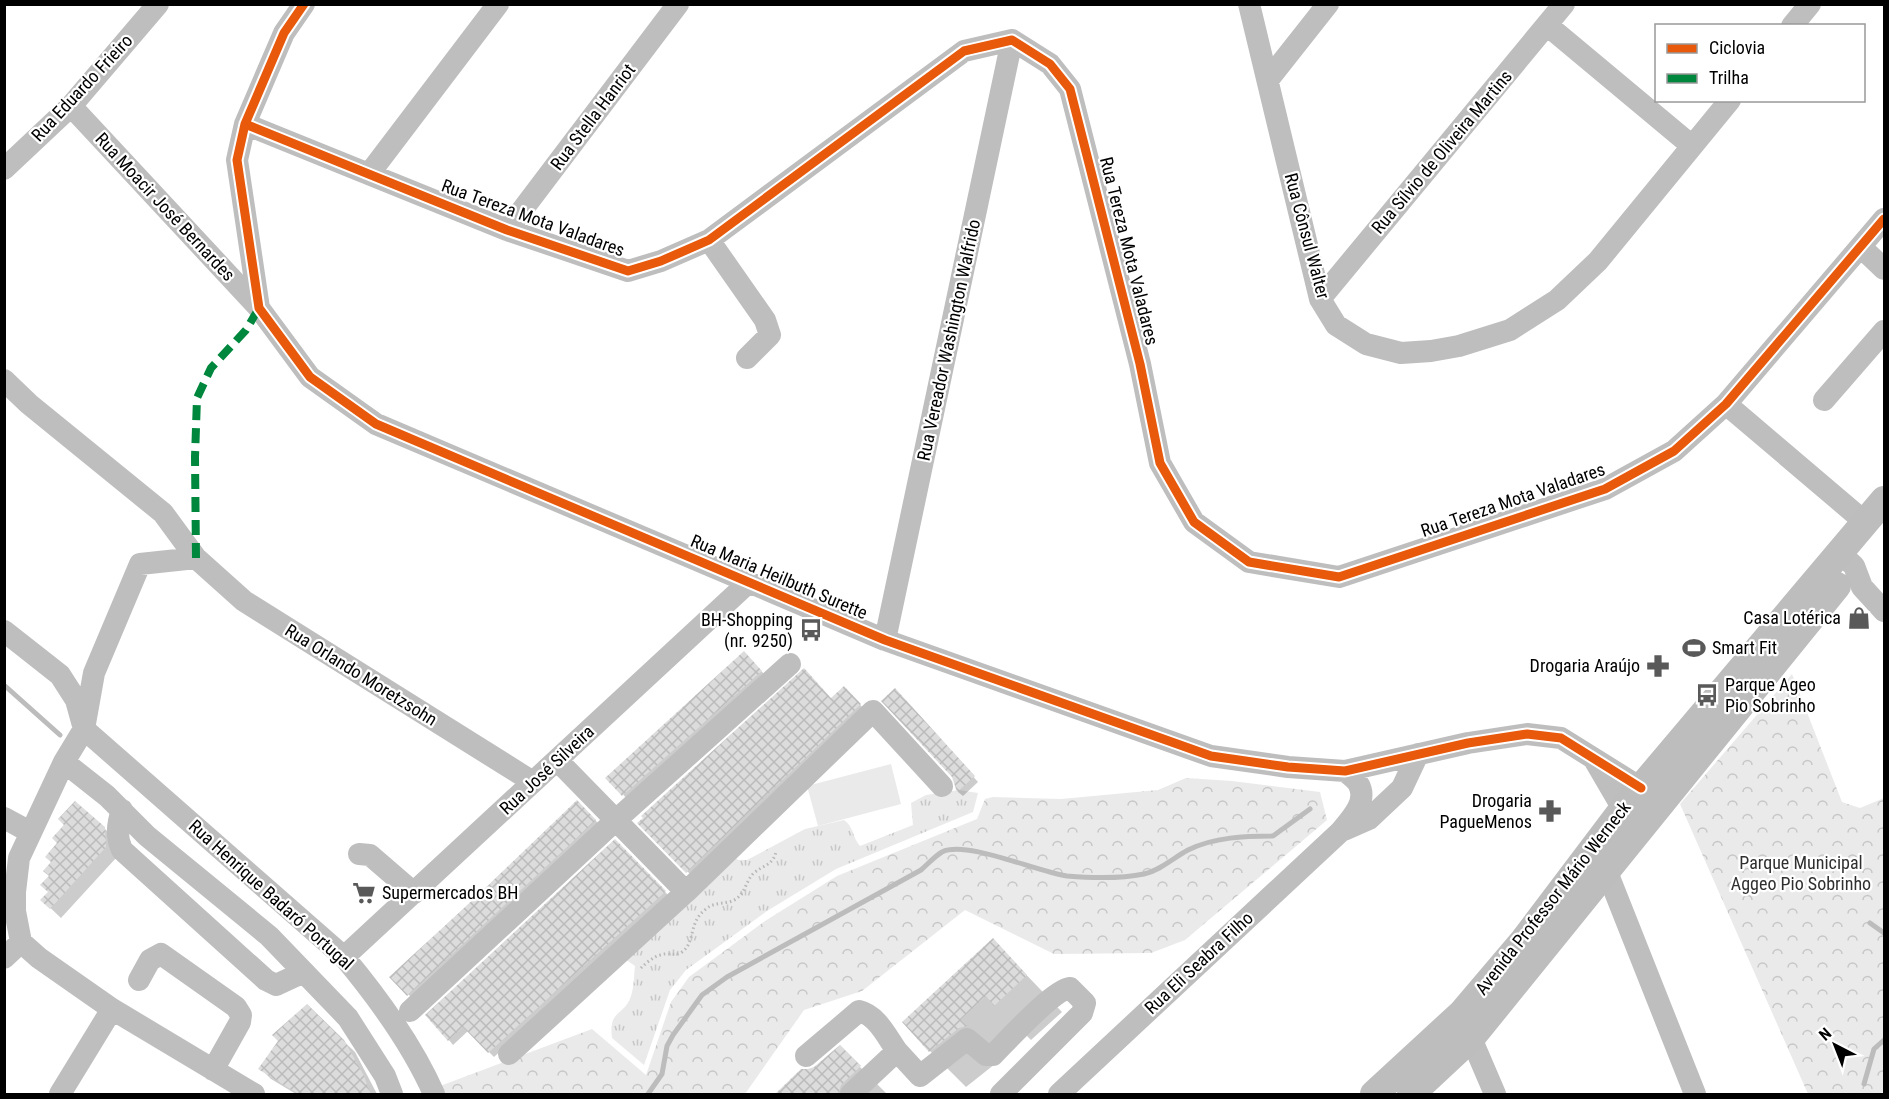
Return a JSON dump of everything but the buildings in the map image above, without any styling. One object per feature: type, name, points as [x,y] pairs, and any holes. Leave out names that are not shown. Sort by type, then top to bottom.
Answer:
[{"type":"main road","name":"Avenida Professor Mário Werneck","points":[[1411,1095],[1466,1026],[1607,872],[1635,808],[1875,527],[1884,500]]},
{"type":"main road","name":"Avenida Professor Mário Werneck","points":[[1374,1095],[1466,1026],[1524,940],[1847,560]]},
{"type":"street","name":"Rua Eduardo Frieiro","points":[[4,169],[71,106],[158,4]]},
{"type":"street","name":"Rua Maria Heilbuth Surette","points":[[304,4],[284,33],[245,124],[237,160],[259,308],[310,377],[376,424],[885,640],[1211,756],[1288,767],[1346,771],[1468,743],[1527,734],[1562,738],[1591,755],[1635,808]]},
{"type":"street","points":[[369,174],[498,4]]},
{"type":"street","name":"Rua Stella Hanriot","points":[[507,230],[678,4]]},
{"type":"street","name":"Rua Cônsul Walter","points":[[1249,4],[1320,299],[1336,326],[1366,344],[1401,353],[1459,346],[1510,330],[1557,300],[1598,261],[1728,102]]},
{"type":"street","points":[[1268,80],[1328,4]]},
{"type":"street","name":"Rua Sílvio de Oliveira Martins","points":[[1320,299],[1564,4]]},
{"type":"street","points":[[1794,24],[1810,4]]},
{"type":"street","points":[[1547,25],[1692,146]]},
{"type":"street","name":"Rua Tereza Mota Valadares","points":[[245,124],[507,230],[628,271],[662,261],[709,240],[964,51],[1012,40],[1050,64],[1070,89],[1140,364],[1160,463],[1194,522],[1249,562],[1339,577],[1605,489],[1674,451],[1726,404],[1884,219]]},
{"type":"street","name":"Rua Vereador Washington Walfrido","points":[[885,640],[1012,40]]},
{"type":"street","name":"Rua Moacir José Bernardes","points":[[71,106],[259,308]]},
{"type":"street","points":[[709,240],[765,320],[770,335],[747,358]]},
{"type":"street","points":[[1861,247],[1884,269]]},
{"type":"street","points":[[1824,400],[1884,331]]},
{"type":"street","name":"Rua Orlando Moretzsohn","points":[[4,380],[29,404],[163,513],[196,558],[244,601],[533,782]]},
{"type":"street","points":[[1726,404],[1875,527]]},
{"type":"street","points":[[196,558],[140,564],[94,673],[84,729],[64,762],[19,858],[15,911],[21,942],[39,958],[112,1009],[254,1095]]},
{"type":"street","points":[[1847,560],[1862,587],[1884,611]]},
{"type":"street","name":"Rua José Silveira","points":[[344,957],[749,582]]},
{"type":"street","points":[[4,631],[60,675],[76,700],[84,729]]},
{"type":"street","points":[[410,1011],[616,820],[790,664]]},
{"type":"street","points":[[509,1054],[686,892],[873,711],[942,786]]},
{"type":"street","name":"Rua Henrique Badaró Portugal","points":[[84,729],[344,957],[377,996],[414,1055],[434,1095]]},
{"type":"street","name":"Rua Eli Seabra Filho","points":[[1340,832],[1369,819],[1402,788],[1418,753]]},
{"type":"street","points":[[557,760],[686,892]]},
{"type":"street","name":"Rua Henrique Badaró Portugal","points":[[64,762],[114,803],[147,836],[269,936],[348,1018],[385,1076],[392,1095]]},
{"type":"street","points":[[129,770],[120,769],[110,775],[105,786],[114,803],[122,850],[266,980],[276,985],[304,972]]},
{"type":"street","name":"Rua Eli Seabra Filho","points":[[1059,1095],[1340,832],[1356,813],[1362,797],[1359,784],[1346,771]]},
{"type":"street","points":[[4,818],[30,832]]},
{"type":"street","points":[[359,854],[370,855],[414,892]]},
{"type":"street","points":[[1607,872],[1695,1095]]},
{"type":"street","points":[[4,958],[21,942]]},
{"type":"street","points":[[139,980],[150,960],[161,954],[236,1007],[241,1015],[240,1022],[213,1070]]},
{"type":"street","points":[[806,1056],[859,1011],[866,1012],[920,1076],[967,1039],[986,1055],[993,1055],[1052,998],[1065,988],[1070,988],[1085,1003],[1082,1013],[1001,1095]]},
{"type":"street","points":[[60,1095],[112,1009]]},
{"type":"street","points":[[1466,1026],[1495,1095]]},
{"type":"street","points":[[851,1095],[897,1051]]},
{"type":"path","points":[[640,968],[658,956],[674,955],[683,951],[691,941],[694,922],[698,915],[716,902],[738,898],[755,872],[770,863],[776,856],[776,851]]},
{"type":"green space","name":"Parque Municipal Aggeo Pio Sobrinho","points":[[1792,674],[1842,802],[1860,808],[1884,798],[1884,1094],[1808,1094],[1680,804]]},
{"type":"green space","points":[[891,764],[901,804],[818,826],[807,786]]},
{"type":"green space","points":[[1186,778],[1320,792],[1327,820],[1185,940],[1151,953],[1054,954],[965,910],[862,991],[804,1010],[745,1094],[444,1094],[440,1086],[592,1029],[646,1075],[671,1002],[689,977],[765,921],[837,876],[977,819],[985,799],[993,797],[1061,799],[1158,790]]},
{"type":"green space","points":[[959,790],[978,793],[973,812],[836,869],[767,911],[686,970],[670,990],[644,1065],[612,1038],[612,1022],[625,1007],[633,989],[635,966],[625,959],[734,856],[738,860],[747,860],[805,829],[844,820],[850,826],[860,846],[913,825],[911,803],[926,795]]},
{"type":"waterway","points":[[4,685],[60,735]]},
{"type":"waterway","points":[[648,1094],[662,1074],[667,1046],[702,995],[727,977],[921,870],[942,852],[953,849],[985,853],[1067,876],[1106,878],[1135,876],[1156,870],[1188,850],[1208,842],[1241,837],[1273,836],[1310,809]]},
{"type":"waterway","points":[[1870,923],[1884,933]]},
{"type":"waterway","points":[[1864,1084],[1874,1049],[1884,1040]]},
{"type":"marked path","points":[[196,558],[197,398],[211,368],[246,330],[259,308]]},
{"type":"cycle path","points":[[304,4],[284,33],[245,124],[237,160],[259,308],[310,377],[376,424],[885,640],[1211,756],[1288,767],[1345,771],[1468,743],[1527,734],[1561,738],[1641,788]]},
{"type":"cycle path","points":[[245,124],[507,230],[628,271],[661,261],[709,240],[964,51],[1012,40],[1050,64],[1070,89],[1140,364],[1160,463],[1194,522],[1249,562],[1339,577],[1605,489],[1674,451],[1726,404],[1884,219]]},
{"type":"place","name":"Casa Lotérica","points":[[1859,618]]},
{"type":"place","name":"BH-Shopping (nr. 9250)","points":[[811,630]]},
{"type":"place","name":"Smart Fit","points":[[1694,648]]},
{"type":"place","name":"Drogaria Araújo","points":[[1658,666]]},
{"type":"place","name":"Parque Ageo Pio Sobrinho","points":[[1707,695]]},
{"type":"place","name":"Drogaria PagueMenos","points":[[1550,811]]},
{"type":"place","name":"Supermercados BH","points":[[364,893]]}]
